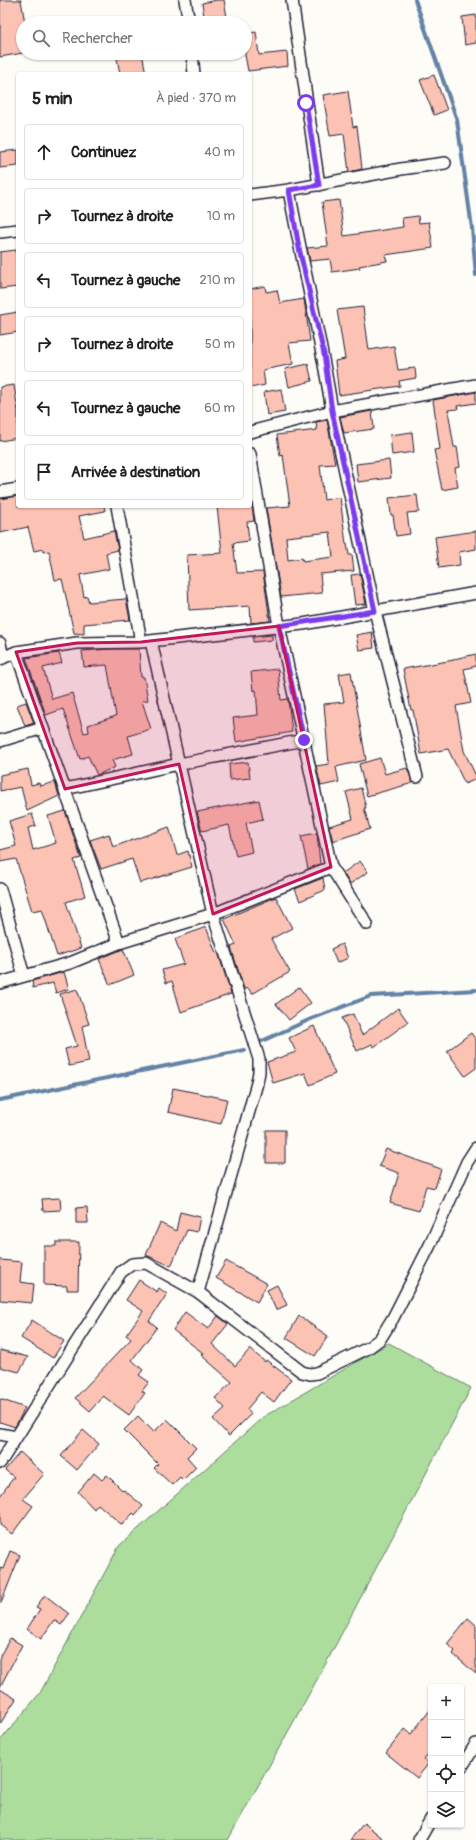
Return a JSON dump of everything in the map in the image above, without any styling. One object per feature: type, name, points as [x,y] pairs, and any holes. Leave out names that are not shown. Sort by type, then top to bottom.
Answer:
[{"type":"street","points":[[185,0],[188,16]]},
{"type":"street","points":[[292,0],[319,185]]},
{"type":"street","points":[[193,60],[194,72]]},
{"type":"street","points":[[252,195],[319,185],[393,170],[445,163]]},
{"type":"street","points":[[289,190],[299,248],[324,354],[332,411],[375,611],[417,777]]},
{"type":"street","points":[[0,232],[16,230]]},
{"type":"street","points":[[252,431],[332,411],[476,385]]},
{"type":"street","points":[[252,466],[279,626],[331,867],[367,924]]},
{"type":"street","points":[[0,492],[16,489]]},
{"type":"street","points":[[117,508],[146,642],[179,764],[213,914],[259,1059],[259,1072],[198,1292]]},
{"type":"street","points":[[0,643],[1,658],[16,652],[77,643],[146,642],[279,626],[476,593]]},
{"type":"street","points":[[16,652],[119,943]]},
{"type":"street","points":[[0,741],[43,728]]},
{"type":"street","points":[[65,790],[179,764],[304,740]]},
{"type":"street","points":[[0,983],[70,963],[119,943],[213,914],[331,867]]},
{"type":"street","points":[[0,889],[24,976]]},
{"type":"street","points":[[0,1463],[121,1272],[132,1264],[146,1263],[198,1292],[302,1372],[310,1374],[317,1373],[368,1348],[380,1339],[393,1318],[430,1245],[467,1162],[476,1148]]},
{"type":"street","points":[[0,1434],[16,1437]]},
{"type":"street","points":[[464,1763],[476,1744]]},
{"type":"street","points":[[419,1840],[428,1824]]},
{"type":"highlighted area","points":[[279,626],[331,867],[213,914],[179,764],[65,789],[16,652],[77,643],[141,642]]},
{"type":"green space","points":[[389,1343],[471,1388],[324,1667],[228,1840],[0,1840],[0,1741],[40,1693],[119,1546],[263,1417]]},
{"type":"building","points":[[0,0],[21,0],[24,16],[16,16],[16,54],[0,57]]},
{"type":"building","points":[[224,0],[227,16],[204,16],[202,3]]},
{"type":"building","points":[[476,15],[476,43],[465,45],[462,17]]},
{"type":"building","points":[[256,32],[259,55],[287,52],[288,66],[248,71],[246,60],[252,60],[252,33]]},
{"type":"building","points":[[117,60],[143,60],[146,72],[120,72]]},
{"type":"building","points":[[434,75],[447,110],[434,115],[420,80]]},
{"type":"building","points":[[348,91],[353,127],[357,126],[362,169],[349,172],[344,134],[330,136],[323,95]]},
{"type":"building","points":[[16,150],[16,166],[0,168],[0,152]]},
{"type":"building","points":[[339,200],[344,236],[403,227],[402,218],[418,216],[419,223],[429,222],[433,248],[385,255],[387,261],[359,266],[360,268],[332,272],[330,259],[310,261],[307,248],[328,246],[322,202]]},
{"type":"building","points":[[16,250],[16,287],[0,289],[0,252]]},
{"type":"building","points":[[265,286],[266,292],[277,290],[280,303],[304,299],[310,341],[289,343],[293,364],[263,370],[265,385],[252,388],[252,289]]},
{"type":"building","points":[[363,307],[369,350],[394,346],[398,370],[415,368],[416,378],[399,381],[400,386],[339,395],[335,361],[345,359],[337,310]]},
{"type":"building","points":[[16,312],[16,332],[0,335],[0,315]]},
{"type":"building","points":[[308,364],[312,381],[289,387],[285,369]]},
{"type":"building","points":[[14,385],[16,398],[16,438],[0,441],[0,387]]},
{"type":"building","points":[[281,389],[285,412],[267,415],[264,392]]},
{"type":"building","points":[[476,392],[476,403],[457,406],[458,409],[448,410],[454,447],[457,447],[460,467],[455,468],[458,487],[442,490],[434,450],[440,449],[433,400]]},
{"type":"building","points":[[372,411],[374,429],[344,433],[340,417]]},
{"type":"building","points":[[327,420],[335,464],[320,465],[324,500],[340,497],[346,544],[349,555],[352,555],[354,571],[320,574],[322,593],[281,597],[266,508],[290,506],[283,455],[280,456],[277,435],[317,430],[316,422]],"holes":[[[330,532],[333,557],[303,561],[302,558],[288,560],[286,537]]]},
{"type":"building","points":[[412,432],[414,452],[392,455],[390,435]]},
{"type":"building","points":[[389,460],[391,478],[358,482],[356,464]]},
{"type":"building","points":[[417,495],[419,512],[407,513],[410,534],[396,536],[389,498]]},
{"type":"building","points":[[16,496],[16,508],[104,508],[105,511],[79,516],[84,538],[114,531],[118,550],[106,553],[109,569],[80,575],[84,597],[87,596],[89,602],[126,599],[130,620],[84,624],[84,634],[74,633],[62,579],[55,580],[49,551],[43,552],[43,549],[34,551],[28,527],[0,533],[0,499]]},
{"type":"building","points":[[252,506],[254,521],[247,522],[249,541],[233,543],[237,573],[263,572],[270,621],[251,623],[250,606],[189,610],[187,555],[222,553],[217,508],[252,508]]},
{"type":"building","points":[[476,531],[476,549],[459,552],[460,565],[439,568],[435,537]]},
{"type":"building","points":[[360,574],[366,604],[355,605],[351,575]]},
{"type":"building","points":[[372,632],[374,648],[359,650],[356,635]]},
{"type":"building","points":[[272,635],[272,640],[253,642],[253,637]]},
{"type":"building","points":[[139,649],[141,677],[144,677],[148,700],[142,701],[151,729],[128,736],[133,754],[112,760],[115,767],[97,775],[88,756],[80,759],[63,709],[46,715],[26,658],[59,653],[62,663],[43,668],[52,699],[72,693],[84,733],[89,732],[88,725],[116,716],[107,665],[84,667],[82,651]]},
{"type":"building","points":[[476,654],[476,666],[464,669],[471,703],[456,706],[464,751],[476,776],[476,779],[465,784],[448,749],[421,754],[413,710],[411,710],[403,669],[454,660]]},
{"type":"building","points":[[278,669],[281,700],[288,699],[292,732],[236,742],[233,718],[258,715],[256,690],[253,691],[251,672]]},
{"type":"building","points":[[351,672],[366,760],[336,767],[339,782],[321,786],[316,766],[329,764],[324,704],[344,702],[339,674]]},
{"type":"building","points":[[26,702],[34,723],[25,726],[17,705]]},
{"type":"building","points":[[380,758],[385,774],[407,768],[413,783],[367,796],[359,764]]},
{"type":"building","points":[[248,762],[250,778],[230,780],[229,764]]},
{"type":"building","points":[[28,769],[31,785],[39,783],[40,786],[55,782],[59,796],[27,811],[21,787],[0,791],[0,775]]},
{"type":"building","points":[[361,788],[366,808],[364,808],[370,829],[333,841],[329,826],[353,819],[346,792]]},
{"type":"building","points":[[259,800],[263,819],[246,823],[252,852],[236,856],[229,825],[202,831],[197,812]]},
{"type":"building","points":[[65,811],[81,858],[74,860],[85,896],[66,902],[81,948],[57,956],[42,909],[32,911],[16,859],[0,862],[0,850],[16,846],[9,821],[32,814],[36,826],[28,828],[33,850],[56,843],[48,816]]},
{"type":"building","points":[[169,827],[177,855],[188,851],[192,867],[140,883],[132,859],[101,869],[90,840],[109,834],[113,847]]},
{"type":"building","points":[[317,833],[320,864],[308,869],[301,836]]},
{"type":"building","points":[[360,861],[368,872],[350,884],[343,873]]},
{"type":"building","points":[[323,878],[325,890],[300,901],[295,889]]},
{"type":"building","points":[[276,897],[292,928],[271,939],[290,972],[252,994],[248,988],[244,989],[231,947],[236,945],[224,919]]},
{"type":"building","points":[[206,927],[216,953],[218,952],[231,994],[181,1012],[172,981],[166,983],[162,970],[184,964],[175,939]]},
{"type":"building","points":[[342,944],[348,958],[337,963],[331,949]]},
{"type":"building","points":[[123,949],[134,975],[110,985],[99,959]]},
{"type":"building","points":[[64,972],[69,989],[56,993],[53,983],[33,988],[32,981]]},
{"type":"building","points":[[299,987],[311,1003],[289,1020],[276,1004]]},
{"type":"building","points":[[77,989],[89,1024],[82,1026],[89,1062],[69,1066],[65,1049],[77,1046],[60,994]]},
{"type":"building","points":[[398,1008],[408,1022],[374,1047],[372,1044],[357,1051],[342,1018],[353,1014],[362,1035]]},
{"type":"building","points":[[314,1026],[335,1074],[310,1085],[305,1073],[273,1083],[267,1062],[296,1052],[289,1038]]},
{"type":"building","points":[[471,1033],[476,1040],[476,1068],[465,1076],[447,1051]]},
{"type":"building","points":[[173,1088],[227,1099],[221,1124],[168,1112]]},
{"type":"building","points":[[266,1130],[285,1130],[285,1163],[266,1163]]},
{"type":"building","points":[[386,1149],[441,1169],[435,1188],[426,1186],[419,1211],[390,1203],[399,1173],[379,1166]]},
{"type":"building","points":[[60,1198],[61,1210],[43,1211],[42,1199]]},
{"type":"building","points":[[87,1207],[88,1223],[76,1223],[76,1208]]},
{"type":"building","points":[[180,1212],[200,1217],[197,1232],[187,1230],[171,1266],[146,1255],[160,1223],[176,1231]]},
{"type":"building","points":[[56,1242],[79,1242],[78,1290],[67,1290],[67,1286],[44,1285],[44,1246],[56,1246]]},
{"type":"building","points":[[0,1260],[22,1262],[20,1282],[34,1284],[32,1303],[0,1300]]},
{"type":"building","points":[[226,1261],[267,1284],[257,1302],[216,1278]]},
{"type":"building","points":[[139,1280],[157,1292],[159,1288],[167,1294],[149,1321],[157,1327],[132,1360],[143,1370],[139,1375],[149,1382],[142,1391],[145,1393],[129,1415],[103,1396],[90,1411],[75,1398],[131,1339],[126,1335],[143,1311],[126,1300]]},
{"type":"building","points":[[277,1285],[287,1305],[276,1310],[267,1290]]},
{"type":"building","points":[[185,1312],[208,1329],[218,1316],[228,1324],[212,1344],[235,1366],[250,1349],[265,1362],[266,1360],[291,1379],[274,1402],[261,1392],[247,1409],[251,1414],[229,1436],[213,1419],[225,1408],[215,1398],[232,1382],[201,1355],[203,1353],[173,1330]]},
{"type":"building","points":[[299,1316],[328,1336],[315,1356],[286,1338]]},
{"type":"building","points":[[32,1320],[64,1341],[53,1358],[21,1338]]},
{"type":"building","points":[[0,1350],[28,1357],[19,1372],[0,1367]]},
{"type":"building","points":[[0,1399],[25,1408],[15,1427],[0,1422]]},
{"type":"building","points":[[138,1416],[154,1432],[167,1419],[196,1448],[187,1457],[196,1467],[183,1480],[180,1477],[172,1485],[154,1468],[158,1464],[124,1430]]},
{"type":"building","points":[[83,1430],[99,1444],[77,1470],[61,1456]]},
{"type":"building","points":[[20,1452],[44,1474],[23,1499],[33,1506],[12,1534],[0,1525],[0,1496],[14,1477],[5,1470]]},
{"type":"building","points":[[94,1473],[102,1480],[107,1475],[123,1491],[124,1490],[143,1506],[135,1515],[133,1513],[122,1525],[98,1504],[94,1509],[78,1492]]},
{"type":"building","points":[[10,1551],[20,1555],[1,1603],[0,1568],[3,1569]]},
{"type":"building","points":[[45,1595],[69,1614],[61,1625],[54,1620],[41,1639],[27,1629],[40,1609],[36,1607]]},
{"type":"building","points":[[468,1618],[476,1625],[476,1674],[453,1654],[455,1651],[447,1644]]},
{"type":"building","points":[[10,1638],[22,1645],[0,1687],[0,1656]]},
{"type":"building","points":[[0,1689],[16,1699],[0,1724]]},
{"type":"building","points":[[428,1713],[428,1754],[424,1759],[428,1762],[428,1764],[417,1778],[386,1753],[405,1729],[411,1734]]},
{"type":"building","points":[[364,1823],[385,1840],[350,1840]]},
{"type":"waterway","points":[[415,0],[457,120],[472,228],[476,275]]},
{"type":"waterway","points":[[262,1041],[311,1019],[371,996],[476,990]]},
{"type":"waterway","points":[[0,1100],[244,1050]]},
{"type":"route","points":[[304,740],[279,626],[303,624],[375,611],[332,411],[324,354],[299,248],[289,190],[319,185],[306,103]]}]
